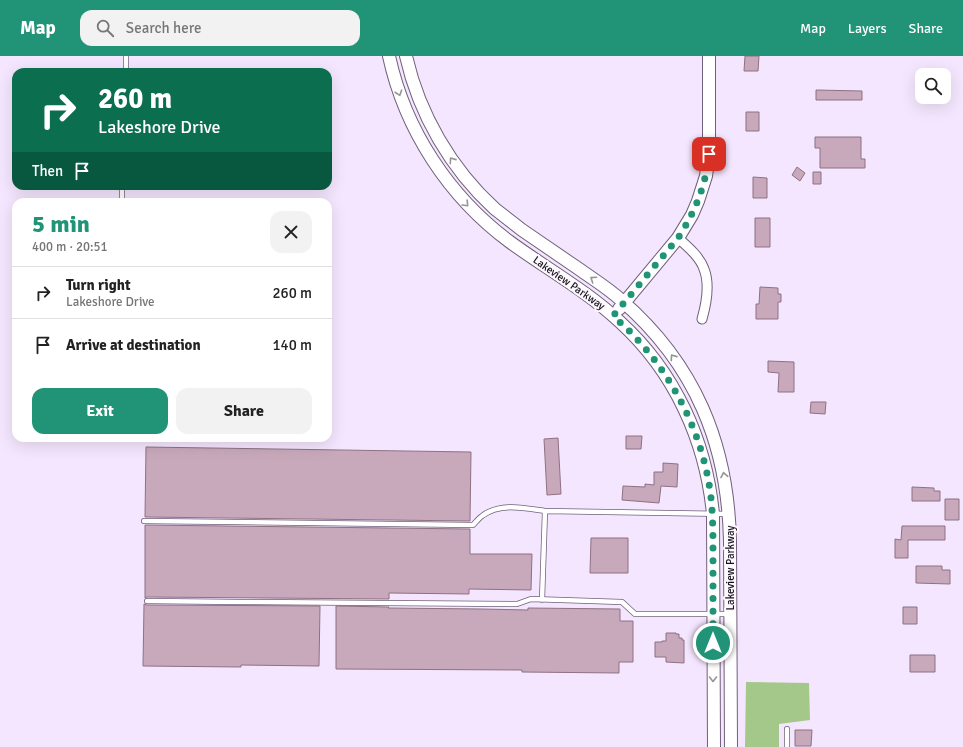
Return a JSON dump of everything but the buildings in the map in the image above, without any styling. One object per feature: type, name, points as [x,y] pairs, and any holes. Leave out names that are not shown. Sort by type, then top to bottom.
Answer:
[{"type":"main road","name":"Lakeview Parkway","points":[[389,56],[395,82],[414,129],[431,158],[454,190],[473,211],[498,233],[595,300],[633,334],[664,372],[681,402],[703,458],[713,514],[714,747]]},
{"type":"main road","name":"Lakeview Parkway","points":[[406,56],[414,86],[427,116],[451,159],[472,185],[508,220],[604,286],[624,302],[659,338],[679,365],[696,394],[710,425],[717,447],[727,492],[730,541],[731,747]]},
{"type":"main road","points":[[613,316],[678,238],[692,215],[698,201],[708,164],[710,56]]},
{"type":"street","points":[[678,238],[688,246],[700,261],[704,270],[707,296],[706,307],[702,319]]},
{"type":"lane","points":[[126,56],[126,68]]},
{"type":"lane","points":[[144,521],[473,525],[483,515],[498,508],[523,508],[545,511],[729,514]]},
{"type":"lane","points":[[542,600],[545,511]]},
{"type":"lane","points":[[147,601],[516,604],[531,599],[622,602],[635,614],[730,614]]},
{"type":"lane","points":[[787,729],[787,747]]},
{"type":"green space","points":[[746,682],[809,683],[810,720],[779,724],[779,747],[745,747]]},
{"type":"route","points":[[709,154],[706,176],[702,189],[686,226],[678,238],[613,316],[621,322],[644,346],[664,372],[688,416],[700,448],[708,480],[713,514],[713,643]]}]
